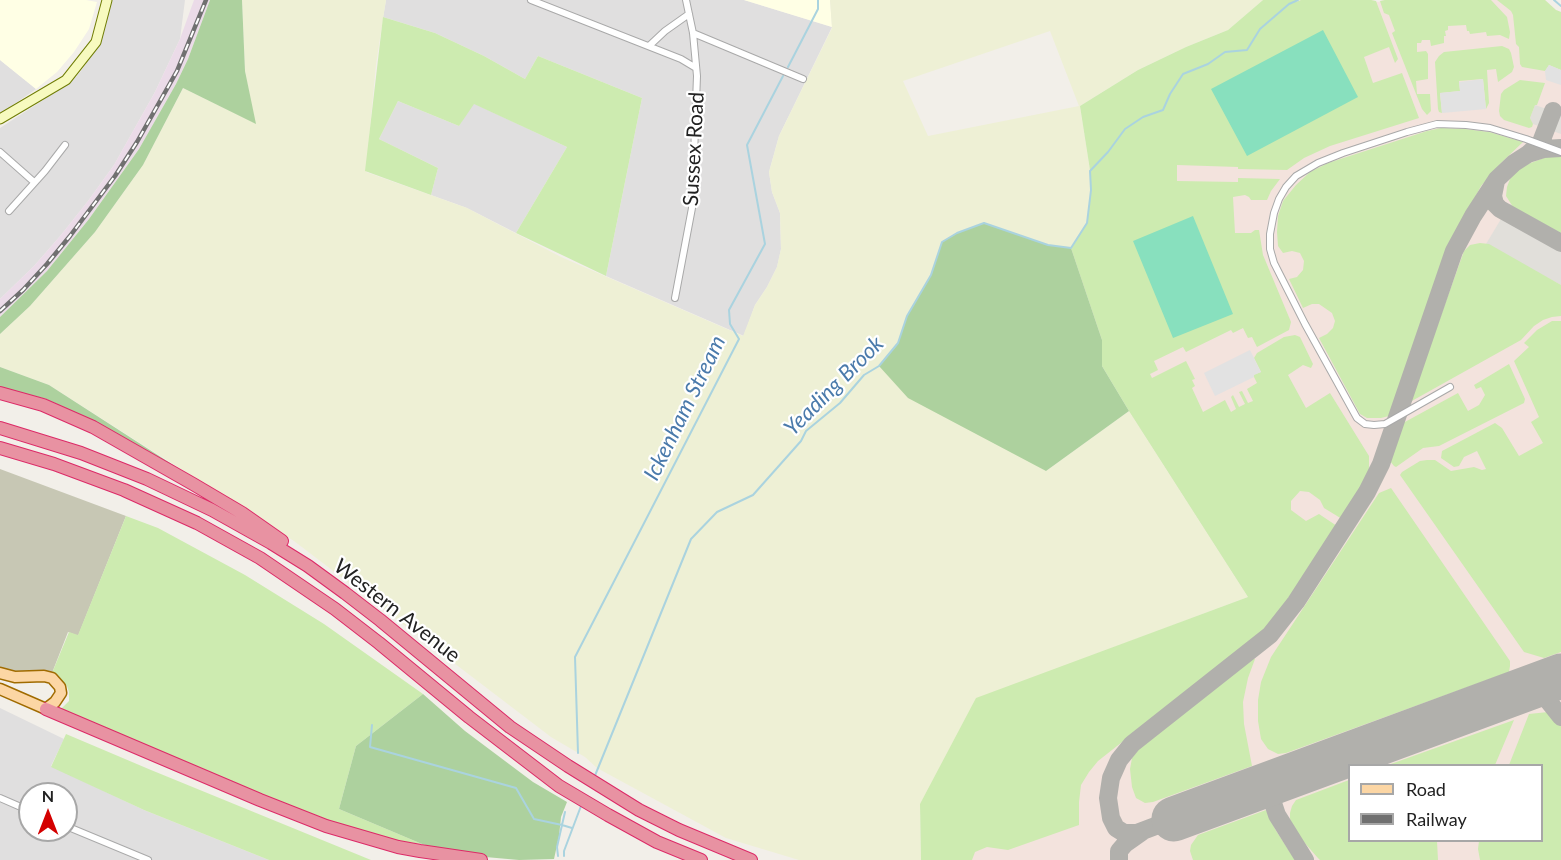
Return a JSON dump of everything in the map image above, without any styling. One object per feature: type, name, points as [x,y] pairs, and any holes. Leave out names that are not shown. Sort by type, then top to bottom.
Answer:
[{"type":"highway","points":[[0,393],[43,405],[93,427],[194,484],[242,513],[308,559],[345,593]]},
{"type":"highway","name":"Western Avenue","points":[[0,428],[81,453],[147,479],[271,543],[345,593],[510,727],[568,766],[639,810],[688,834],[751,860]]},
{"type":"highway","name":"Western Avenue","points":[[0,448],[54,464],[124,490],[197,523],[260,558],[335,609],[559,786],[657,842],[701,860]]},
{"type":"highway","points":[[46,709],[326,826],[409,849],[481,860]]},
{"type":"main road","points":[[0,119],[66,80],[96,42],[106,0]]},
{"type":"main road","points":[[0,673],[15,677],[52,678],[60,687],[61,693],[46,709],[0,690]]},
{"type":"street","points":[[531,0],[681,59],[696,68]]},
{"type":"street","name":"Sussex Road","points":[[675,298],[692,208],[697,76],[693,33],[686,0]]},
{"type":"street","points":[[649,46],[689,14]]},
{"type":"street","points":[[693,33],[803,79]]},
{"type":"street","points":[[681,59],[695,57]]},
{"type":"street","points":[[1450,387],[1385,424],[1365,424],[1357,418],[1274,263],[1270,249],[1270,234],[1279,199],[1286,186],[1296,176],[1318,163],[1437,124],[1490,128],[1526,138],[1561,152]]},
{"type":"street","points":[[9,211],[65,145]]},
{"type":"street","points":[[0,152],[34,182]]},
{"type":"street","points":[[0,798],[18,805]]},
{"type":"street","points":[[78,831],[148,860]]},
{"type":"shaded area","points":[[0,0],[97,2],[89,29],[74,52],[57,72],[36,89],[0,60]]},
{"type":"shaded area","points":[[111,0],[185,0],[180,39],[155,92],[114,165],[61,235],[34,266],[0,299],[0,128],[71,82],[81,71],[99,44]]},
{"type":"shaded area","points":[[194,0],[210,0],[188,59],[139,149],[89,219],[47,271],[0,317],[0,299],[34,266],[61,235],[114,165],[155,92],[180,39]]},
{"type":"shaded area","points":[[242,0],[386,0],[376,64],[366,172],[467,208],[561,257],[743,336],[755,305],[777,267],[781,249],[780,213],[772,192],[769,172],[779,136],[832,28],[830,0],[1263,0],[1228,30],[1138,70],[1080,106],[1091,190],[1087,223],[1071,248],[1048,245],[984,223],[957,233],[942,242],[931,275],[907,316],[898,343],[880,366],[1046,471],[1129,411],[1248,597],[1043,674],[920,804],[921,860],[799,860],[726,838],[597,768],[585,757],[551,737],[294,541],[49,385],[0,367],[0,334],[30,306],[95,232],[143,165],[183,88],[255,123],[245,71]],"holes":[[[1050,31],[1079,106],[928,136],[903,81]]]},
{"type":"shaded area","points":[[386,0],[744,0],[832,27],[779,136],[769,172],[772,192],[780,213],[781,249],[777,267],[755,305],[744,336],[606,276],[642,98],[538,56],[525,79],[484,56],[435,33],[383,17]]},
{"type":"shaded area","points":[[744,0],[830,0],[832,27]]},
{"type":"shaded area","points":[[1301,0],[1371,0],[1378,2],[1385,0],[1545,0],[1561,12],[1561,860],[921,860],[1248,597],[1129,411],[1071,248],[1289,4]]},
{"type":"shaded area","points":[[0,60],[36,89],[0,114]]},
{"type":"shaded area","points":[[1549,65],[1561,70],[1561,85],[1546,80],[1545,71]]},
{"type":"shaded area","points":[[1483,79],[1486,109],[1442,113],[1440,93],[1460,91],[1459,82]]},
{"type":"shaded area","points":[[398,101],[459,126],[473,103],[567,147],[516,233],[467,208],[431,195],[438,168],[379,139]]},
{"type":"shaded area","points":[[1535,105],[1561,114],[1561,134],[1533,124],[1530,118]]},
{"type":"shaded area","points":[[1510,204],[1561,232],[1561,285],[1486,244]]},
{"type":"shaded area","points":[[1250,350],[1261,372],[1215,396],[1204,373]]},
{"type":"shaded area","points":[[0,469],[126,516],[78,636],[68,632],[52,673],[10,671],[0,667]]},
{"type":"shaded area","points":[[0,708],[64,739],[51,766],[144,810],[269,860],[0,860]]},
{"type":"green space","points":[[210,0],[242,0],[245,71],[256,124],[183,88],[143,165],[95,232],[30,306],[0,334],[0,317],[47,271],[89,219],[139,149],[188,59]]},
{"type":"green space","points":[[1263,0],[1376,1],[1398,59],[1395,63],[1389,47],[1364,57],[1373,83],[1402,73],[1419,118],[1330,146],[1304,158],[1287,170],[1177,165],[1177,181],[1238,182],[1238,178],[1280,179],[1267,200],[1251,200],[1245,195],[1233,197],[1235,233],[1251,233],[1259,230],[1263,255],[1291,322],[1289,330],[1257,347],[1252,337],[1248,338],[1243,328],[1233,333],[1231,330],[1186,352],[1183,347],[1154,361],[1158,370],[1150,374],[1152,378],[1186,361],[1195,379],[1192,380],[1195,386],[1192,388],[1203,412],[1225,400],[1231,412],[1236,409],[1231,397],[1233,395],[1239,407],[1245,404],[1239,392],[1242,391],[1248,403],[1253,401],[1247,389],[1257,383],[1253,375],[1261,372],[1254,358],[1257,353],[1284,337],[1295,335],[1300,337],[1313,364],[1311,368],[1303,365],[1288,375],[1306,408],[1330,393],[1369,456],[1369,470],[1364,486],[1342,519],[1324,508],[1320,500],[1309,492],[1300,491],[1291,501],[1291,510],[1306,521],[1319,514],[1337,526],[1268,627],[1098,761],[1081,785],[1079,825],[1008,850],[987,847],[975,852],[972,860],[921,860],[920,804],[976,698],[1248,597],[1102,366],[1102,340],[1071,248],[1087,223],[1091,190],[1080,106],[1138,70],[1228,30]]},
{"type":"green space","points":[[1491,0],[1507,17],[1509,39],[1500,35],[1487,36],[1486,32],[1470,34],[1466,25],[1448,26],[1444,43],[1431,46],[1430,40],[1422,40],[1421,43],[1417,43],[1417,52],[1426,51],[1428,54],[1428,79],[1416,81],[1417,94],[1430,94],[1431,111],[1427,115],[1422,109],[1392,33],[1395,31],[1389,15],[1384,13],[1380,1]]},
{"type":"green space","points":[[1497,0],[1545,0],[1561,12],[1561,70],[1549,65],[1545,71],[1522,67],[1519,47],[1516,44],[1513,15]]},
{"type":"green space","points":[[383,17],[435,33],[484,56],[525,79],[538,56],[642,98],[606,276],[516,233],[567,147],[474,104],[459,126],[398,101],[379,139],[438,168],[431,195],[365,171]]},
{"type":"green space","points":[[1323,30],[1358,97],[1247,156],[1211,89]]},
{"type":"green space","points":[[1502,46],[1509,49],[1514,67],[1512,72],[1498,82],[1496,69],[1487,70],[1489,103],[1486,109],[1483,79],[1459,81],[1460,91],[1440,93],[1442,113],[1439,112],[1435,62],[1439,56],[1444,52]]},
{"type":"green space","points":[[1520,80],[1545,83],[1530,118],[1532,127],[1529,128],[1504,120],[1499,111],[1501,94]]},
{"type":"green space","points":[[1441,128],[1489,132],[1523,142],[1481,186],[1446,252],[1389,416],[1367,418],[1360,414],[1319,338],[1333,328],[1335,321],[1332,313],[1319,304],[1303,308],[1289,279],[1297,277],[1303,270],[1304,261],[1300,253],[1292,251],[1283,253],[1278,246],[1278,216],[1283,201],[1310,172],[1328,163]]},
{"type":"green space","points":[[1549,156],[1561,156],[1561,233],[1513,207],[1506,196],[1510,179],[1517,171]]},
{"type":"green space","points":[[1193,216],[1233,314],[1173,338],[1133,241]]},
{"type":"green space","points":[[984,223],[1048,245],[1071,248],[1102,340],[1102,366],[1129,411],[1046,471],[908,398],[879,366],[898,343],[907,316],[931,275],[942,242],[957,233]]},
{"type":"green space","points":[[1489,244],[1561,285],[1561,316],[1543,320],[1521,340],[1410,402],[1464,251],[1470,245]]},
{"type":"green space","points":[[1552,321],[1561,321],[1561,652],[1544,658],[1524,652],[1400,475],[1420,461],[1427,460],[1435,460],[1451,471],[1474,467],[1486,469],[1477,451],[1464,457],[1459,466],[1454,467],[1441,458],[1442,451],[1495,423],[1502,428],[1519,456],[1543,443],[1531,422],[1539,417],[1514,361],[1529,347],[1524,343],[1537,330]]},
{"type":"green space","points":[[1509,364],[1525,399],[1524,403],[1439,446],[1423,448],[1396,467],[1394,466],[1390,461],[1403,423],[1458,393],[1468,411],[1479,405],[1485,395],[1481,387],[1476,389],[1474,385]]},
{"type":"green space","points":[[0,367],[49,385],[198,481],[96,422],[46,399],[0,387]]},
{"type":"green space","points":[[1391,488],[1510,661],[1509,672],[1278,754],[1268,749],[1261,739],[1258,721],[1261,682],[1271,657],[1379,493]]},
{"type":"green space","points":[[126,516],[158,528],[245,575],[324,624],[423,694],[356,746],[339,809],[422,844],[383,839],[328,821],[59,711],[69,701],[69,692],[67,686],[52,673],[69,632],[78,635]]},
{"type":"green space","points":[[1255,659],[1243,702],[1244,724],[1252,766],[1153,802],[1145,803],[1136,798],[1130,769],[1132,758],[1139,749]]},
{"type":"green space","points":[[423,694],[465,731],[533,782],[567,802],[561,817],[554,859],[519,860],[463,855],[422,844],[339,809],[356,746]]},
{"type":"green space","points":[[1548,712],[1561,726],[1561,860],[1480,860],[1479,842],[1543,842],[1543,764],[1509,764],[1529,714]]},
{"type":"green space","points":[[1514,720],[1495,764],[1391,764]]},
{"type":"green space","points":[[66,734],[371,860],[269,860],[144,810],[51,767]]},
{"type":"green space","points":[[1348,780],[1348,842],[1437,842],[1438,860],[1320,860],[1297,834],[1290,819],[1292,806],[1296,800]]},
{"type":"green space","points":[[1266,810],[1295,860],[1193,860],[1191,845],[1198,835]]},
{"type":"waterway","name":"Ickenham Stream","points":[[788,67],[818,9],[818,0]]},
{"type":"waterway","name":"Yeading Brook","points":[[594,778],[691,539],[717,512],[753,495],[801,441],[806,431],[840,403],[864,375],[879,366],[898,343],[907,316],[931,275],[942,242],[957,233],[984,223],[1048,245],[1071,248],[1087,223],[1091,190],[1090,171],[1125,129],[1143,117],[1163,110],[1183,74],[1208,64],[1225,52],[1247,50],[1260,29],[1289,4],[1298,0]]},
{"type":"waterway","name":"Yeading Brook","points":[[1554,0],[1561,6]]},
{"type":"waterway","name":"Ickenham Stream","points":[[578,753],[575,657],[739,339],[730,324],[729,310],[765,244],[747,145],[783,76]]},
{"type":"waterway","points":[[372,725],[370,747],[516,788],[534,819],[562,825],[557,847],[558,856]]},
{"type":"waterway","name":"Yeading Brook","points":[[564,856],[581,806]]},
{"type":"waterway","name":"Ickenham Stream","points":[[565,812],[562,825],[572,828]]},
{"type":"taxiway","points":[[1528,154],[1541,142],[1553,111]]},
{"type":"taxiway","points":[[1174,819],[1137,833],[1124,833],[1116,828],[1111,818],[1108,798],[1111,778],[1119,760],[1132,744],[1270,635],[1296,602],[1367,492],[1381,464],[1454,251],[1473,216],[1497,179],[1514,163],[1528,154],[1544,149],[1561,148]]},
{"type":"taxiway","points":[[1496,181],[1493,196],[1495,204],[1500,209],[1561,243]]},
{"type":"taxiway","points":[[1560,676],[1553,682],[1548,693],[1549,702],[1561,717]]},
{"type":"taxiway","points":[[1289,777],[1277,786],[1272,800],[1277,815],[1305,860]]},
{"type":"taxiway","points":[[1119,860],[1119,851],[1142,832]]},
{"type":"runway","points":[[1174,819],[1561,676]]},
{"type":"railway","points":[[0,311],[47,264],[115,176],[177,71],[206,0]]}]
